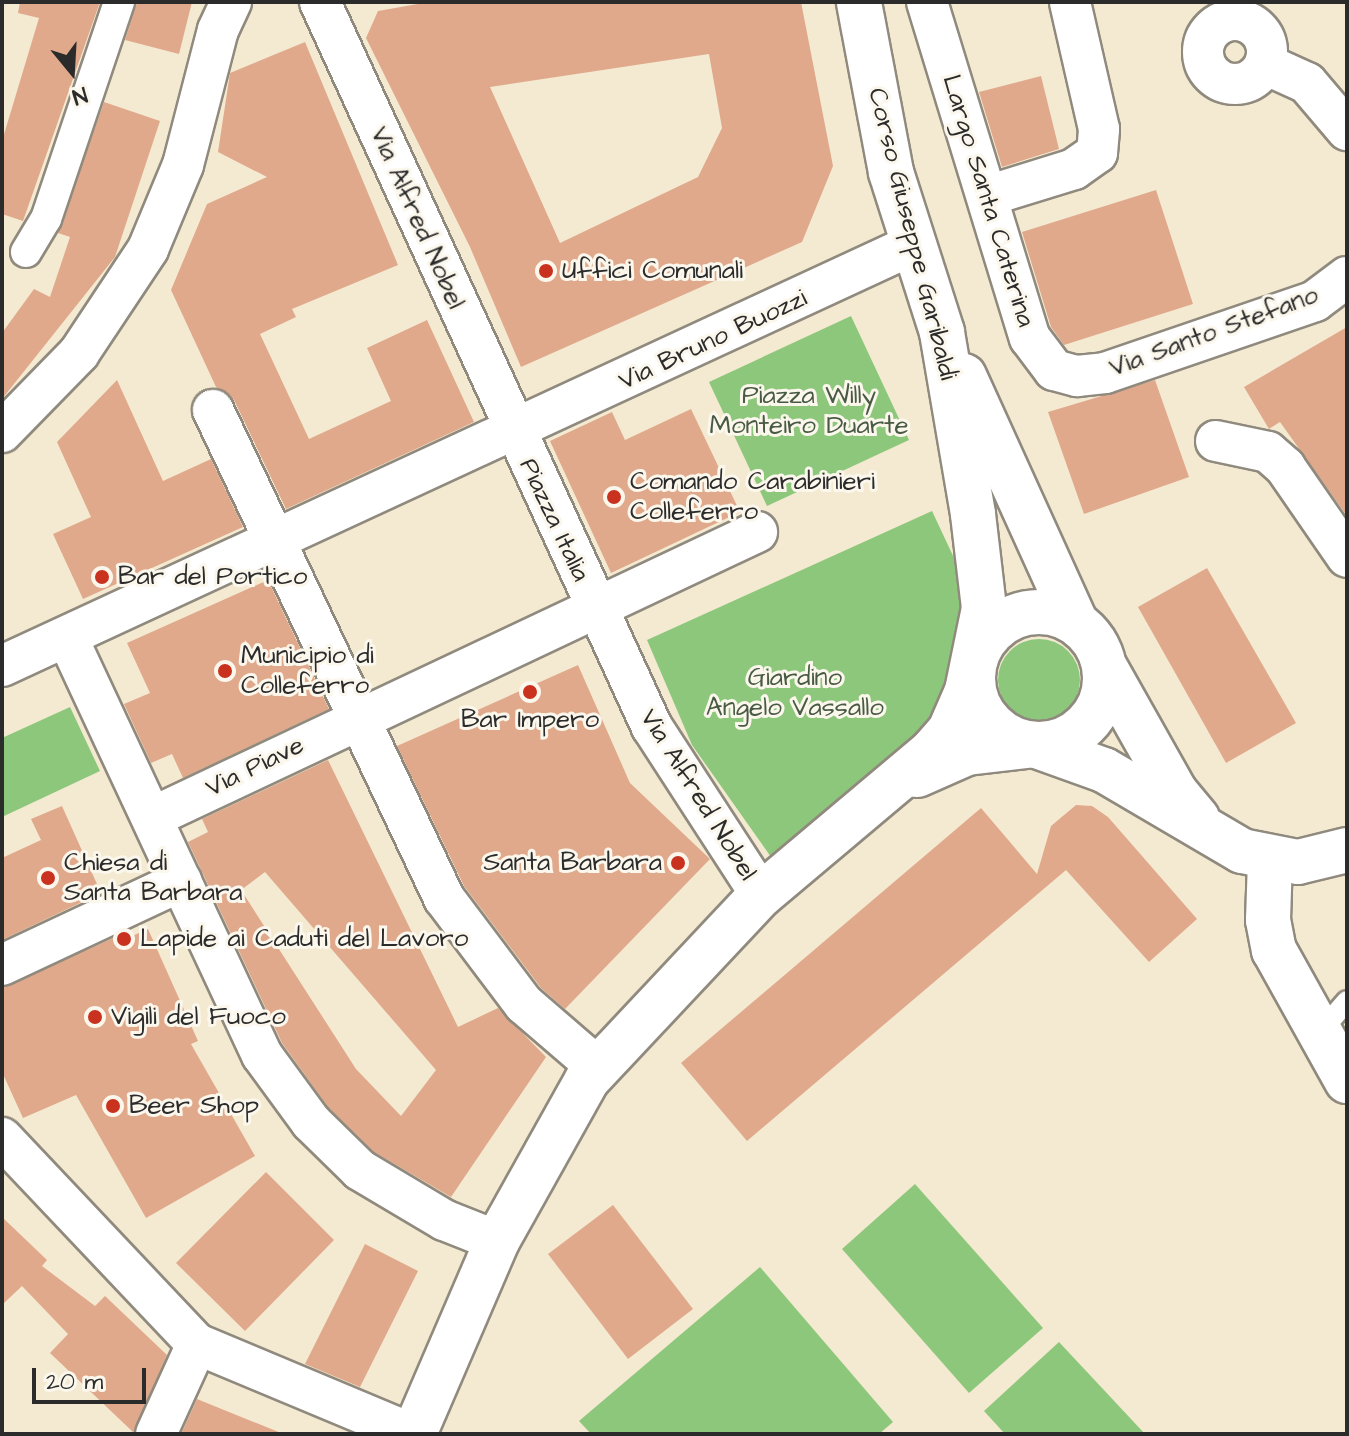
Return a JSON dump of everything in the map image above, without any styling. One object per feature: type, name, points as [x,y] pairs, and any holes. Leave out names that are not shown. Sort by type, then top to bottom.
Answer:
[{"type":"main road","name":"Corso Giuseppe Garibaldi","points":[[413,1434],[497,1241],[543,1150],[597,1067],[761,895],[950,730],[976,659],[984,608],[982,576],[942,332],[912,245],[885,146],[859,2]]},
{"type":"main road","points":[[942,332],[1075,621],[1094,642],[1176,793],[1217,841]]},
{"type":"main road","points":[[1075,621],[1040,611],[1015,616],[987,637],[976,659],[975,698],[984,716],[998,731],[1104,770],[1217,841],[1270,860],[1321,860],[1347,850]]},
{"type":"main road","points":[[1034,745],[1064,740],[1089,724],[1100,708],[1106,669]]},
{"type":"main road","name":"Corso Giuseppe Garibaldi","points":[[866,804],[950,757],[1034,745]]},
{"type":"main road","points":[[1270,860],[1269,937],[1284,974],[1333,1017],[1347,1081]]},
{"type":"street","points":[[26,252],[46,219],[119,2]]},
{"type":"street","points":[[2,432],[79,353],[148,249],[183,165],[218,30],[231,2]]},
{"type":"street","name":"Via Alfred Nobel","points":[[320,2],[514,434]]},
{"type":"street","name":"Largo Santa Caterina","points":[[927,2],[1037,353],[1054,370],[1077,376]]},
{"type":"street","points":[[987,196],[1062,174],[1097,153],[1099,129],[1070,2]]},
{"type":"street","points":[[1265,64],[1307,83],[1347,130]]},
{"type":"street","name":"Via Bruno Buozzi","points":[[514,434],[912,245]]},
{"type":"street","name":"Via Santo Stefano","points":[[1077,376],[1105,373],[1331,295],[1347,277]]},
{"type":"street","points":[[213,410],[273,543],[459,921],[539,1020],[597,1067]]},
{"type":"street","name":"Piazza Italia","points":[[273,543],[514,434],[595,607],[358,718]]},
{"type":"street","points":[[1216,441],[1268,452],[1285,467],[1347,557]]},
{"type":"street","points":[[595,607],[757,532]]},
{"type":"street","points":[[2,666],[273,543]]},
{"type":"street","name":"Via Alfred Nobel","points":[[595,607],[664,750],[761,895]]},
{"type":"street","points":[[67,637],[262,1055],[326,1139],[401,1198],[497,1241]]},
{"type":"street","name":"Via Piave","points":[[153,817],[358,718]]},
{"type":"street","points":[[2,965],[181,881]]},
{"type":"street","points":[[2,1138],[197,1344],[413,1434]]},
{"type":"street","points":[[156,1434],[197,1344]]},
{"type":"green space","name":"Piazza Willy Monteiro Duarte","points":[[851,316],[909,440],[767,506],[709,382]]},
{"type":"green space","name":"Giardino Angelo Vassallo","points":[[932,511],[962,575],[957,641],[942,702],[923,728],[771,857],[692,745],[647,640]]},
{"type":"green space","points":[[1039,639],[1055,642],[1068,651],[1077,664],[1080,680],[1077,696],[1068,709],[1055,718],[1039,721],[1023,718],[1010,709],[1001,696],[998,680],[1001,664],[1010,651],[1023,642]]},
{"type":"green space","points":[[70,707],[100,771],[2,817],[2,738]]},
{"type":"green space","points":[[915,1184],[1043,1328],[969,1393],[842,1249]]},
{"type":"green space","points":[[760,1267],[893,1422],[879,1434],[591,1434],[579,1421]]},
{"type":"green space","points":[[1059,1342],[1145,1434],[1005,1434],[984,1411]]},
{"type":"building","points":[[20,2],[100,2],[23,221],[2,214],[2,141],[39,18],[18,13]]},
{"type":"building","points":[[137,2],[192,2],[179,54],[125,40]]},
{"type":"building","points":[[429,2],[801,2],[833,166],[802,242],[521,367],[470,247],[366,38],[378,11]],"holes":[[[709,54],[722,128],[698,177],[560,243],[490,87]]]},
{"type":"building","points":[[305,42],[398,265],[292,309],[296,317],[260,334],[309,439],[391,401],[367,348],[427,320],[474,422],[286,509],[234,400],[216,387],[171,290],[207,204],[267,177],[218,152],[230,73]]},
{"type":"building","points":[[1041,76],[1059,149],[1002,167],[979,92]]},
{"type":"building","points":[[104,102],[160,121],[115,257],[2,399],[2,333],[34,289],[50,297],[70,237],[58,233]]},
{"type":"building","points":[[1156,190],[1193,304],[1064,345],[1051,327],[1022,232]]},
{"type":"building","points":[[1347,327],[1347,516],[1280,422],[1269,429],[1244,387]]},
{"type":"building","points":[[117,380],[163,481],[211,459],[243,527],[83,599],[53,534],[91,517],[57,442]]},
{"type":"building","points":[[1155,380],[1189,477],[1084,514],[1048,412]]},
{"type":"building","name":"Comando Carabinieri Colleferro","points":[[691,409],[740,512],[611,573],[550,441],[612,412],[625,440]]},
{"type":"building","points":[[1207,568],[1296,723],[1226,763],[1138,607]]},
{"type":"building","name":"Municipio di Colleferro","points":[[268,580],[329,709],[183,778],[172,754],[151,763],[124,704],[150,693],[127,643]]},
{"type":"building","points":[[578,665],[630,783],[710,859],[565,1009],[541,988],[464,886],[397,746]]},
{"type":"building","points":[[328,760],[458,1027],[498,1008],[546,1057],[451,1197],[374,1152],[328,1107],[282,1043],[188,842],[208,832],[202,819]],"holes":[[[265,872],[436,1070],[401,1116],[356,1069],[241,890]]]},
{"type":"building","points":[[1076,805],[1092,806],[1108,817],[1197,919],[1149,962],[1066,870],[747,1141],[681,1063],[981,808],[1037,874],[1051,826]]},
{"type":"building","name":"Chiesa di Santa Barbara","points":[[62,806],[101,893],[2,940],[2,858],[41,840],[31,819]]},
{"type":"building","points":[[148,929],[198,1041],[191,1044],[255,1156],[146,1218],[76,1095],[23,1118],[2,1072],[2,988],[120,935],[123,940]]},
{"type":"building","points":[[266,1172],[334,1240],[245,1331],[176,1263]]},
{"type":"building","points":[[613,1205],[693,1309],[628,1359],[548,1254]]},
{"type":"building","points":[[2,1217],[47,1260],[42,1266],[95,1306],[105,1296],[167,1355],[134,1433],[50,1353],[68,1334],[22,1286],[2,1305]]},
{"type":"building","points":[[365,1244],[418,1271],[360,1387],[305,1364]]},
{"type":"building","points":[[197,1399],[281,1433],[281,1434],[181,1434]]},
{"type":"place","name":"Uffici Comunali","points":[[546,271]]},
{"type":"place","name":"Comando Carabinieri Colleferro","points":[[614,497]]},
{"type":"place","name":"Bar del Portico","points":[[102,577]]},
{"type":"place","name":"Municipio di Colleferro","points":[[225,671]]},
{"type":"place","name":"Bar Impero","points":[[530,692]]},
{"type":"place","name":"Santa Barbara","points":[[678,863]]},
{"type":"place","name":"Chiesa di Santa Barbara","points":[[48,878]]},
{"type":"place","name":"Lapide ai Caduti del Lavoro","points":[[124,939]]},
{"type":"place","name":"Vigili del Fuoco","points":[[95,1017]]},
{"type":"place","name":"Beer Shop","points":[[113,1106]]}]
